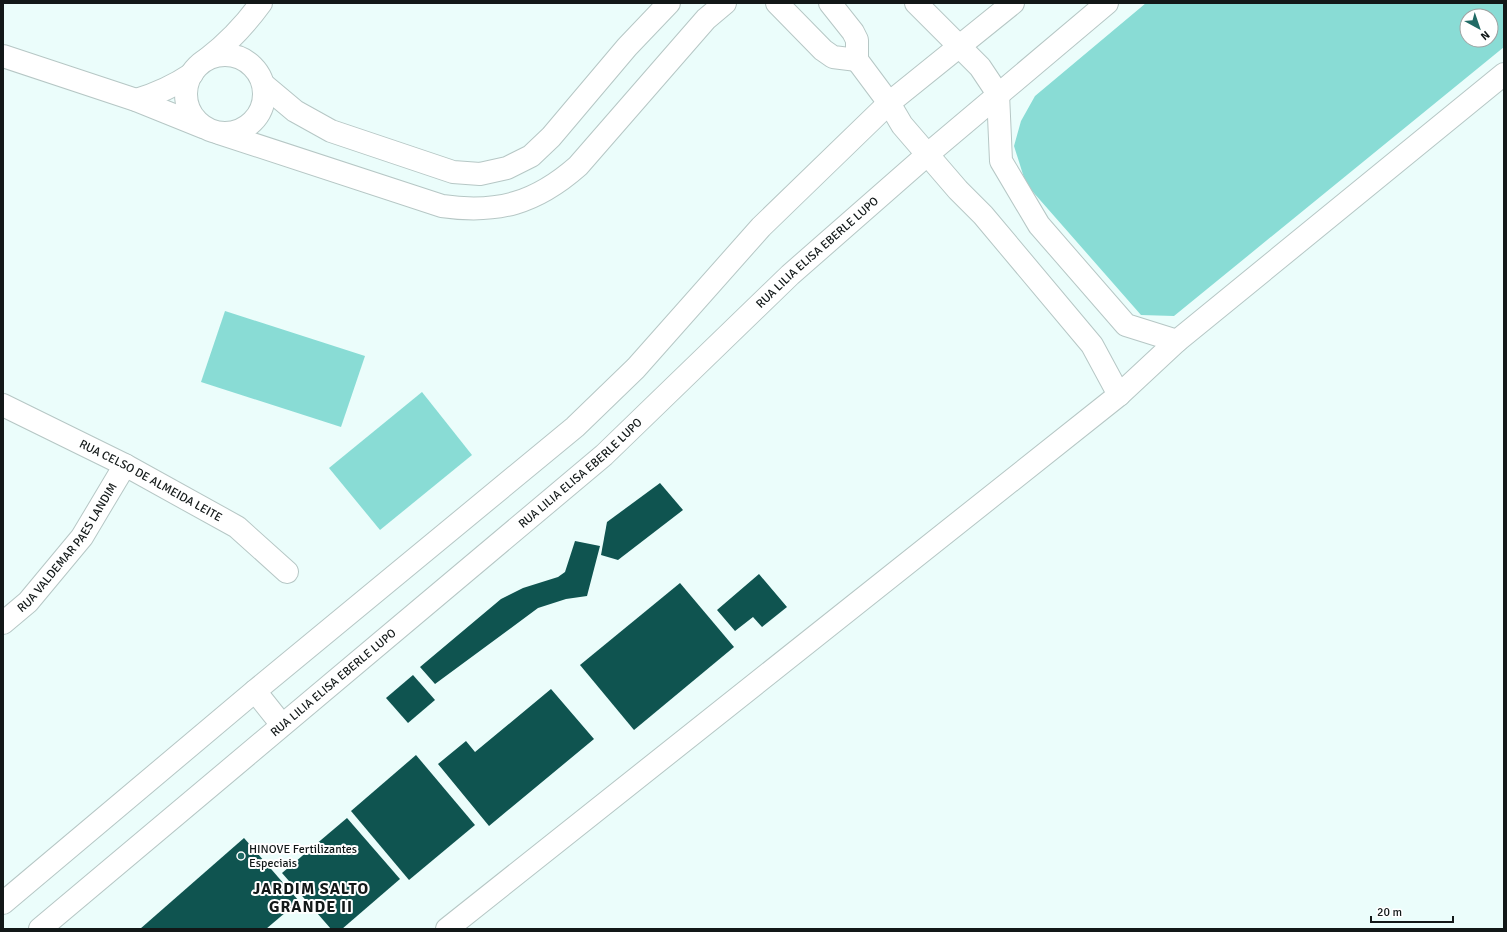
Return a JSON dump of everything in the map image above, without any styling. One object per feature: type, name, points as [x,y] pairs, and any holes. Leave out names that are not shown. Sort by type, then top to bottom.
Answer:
[{"type":"street","points":[[259,6],[251,29],[251,51],[261,78],[264,101],[258,115],[248,126],[234,133],[212,130],[193,118],[187,103],[186,88],[197,68],[217,56],[232,56],[246,61],[261,78],[295,111],[331,131],[453,172],[480,174],[507,168],[531,156],[551,137],[627,47],[669,3]]},
{"type":"street","points":[[3,56],[136,100],[212,130],[442,206],[467,209],[491,209],[515,204],[539,195],[560,182],[578,166],[706,19],[725,3]]},
{"type":"street","points":[[777,3],[823,50],[833,57],[857,60]]},
{"type":"street","points":[[830,3],[854,32],[857,40],[857,60],[914,140],[928,154],[958,190],[983,215],[1092,345],[1119,395]]},
{"type":"street","points":[[916,3],[980,67],[998,94],[1001,161],[1039,225],[1126,325],[1177,341]]},
{"type":"street","points":[[3,903],[255,692],[575,428],[636,368],[761,227],[888,103],[1013,3]]},
{"type":"street","name":"RUA LILIA ELISA EBERLE LUPO","points":[[40,929],[604,455],[790,275],[928,154],[1107,3]]},
{"type":"street","points":[[136,100],[175,86],[223,47],[242,29],[259,6]]},
{"type":"street","points":[[447,929],[1119,395],[1177,341],[1504,74]]},
{"type":"street","name":"RUA CELSO DE ALMEIDA LEITE","points":[[3,405],[125,465],[237,527],[287,572]]},
{"type":"street","name":"RUA VALDEMAR PAES LANDIM","points":[[3,623],[28,602],[82,537],[125,465]]},
{"type":"street","points":[[255,692],[282,726]]},
{"type":"shaded area","points":[[1146,3],[1504,3],[1504,47],[1174,316],[1141,315],[1026,184],[1014,146],[1021,121],[1035,96]]},
{"type":"shaded area","points":[[225,311],[365,356],[341,427],[201,382]]},
{"type":"shaded area","points":[[422,392],[472,455],[380,530],[329,468]]},
{"type":"building","points":[[660,483],[683,510],[618,560],[601,555],[607,522]]},
{"type":"building","points":[[575,541],[600,546],[587,596],[566,599],[538,608],[435,684],[420,667],[501,599],[523,588],[558,577],[565,572]]},
{"type":"building","points":[[759,574],[787,607],[762,627],[753,617],[735,631],[717,610]]},
{"type":"building","points":[[680,583],[734,647],[634,730],[580,665]]},
{"type":"building","points":[[413,675],[435,700],[408,723],[386,698]]},
{"type":"building","points":[[551,689],[594,739],[489,826],[438,764],[466,741],[475,752]]},
{"type":"building","points":[[416,755],[475,825],[409,880],[351,811]]},
{"type":"building","points":[[347,818],[400,879],[342,929],[331,929],[282,873]]},
{"type":"building","points":[[244,838],[299,901],[266,929],[140,929]]},
{"type":"place","name":"HINOVE Fertilizantes Especiais","points":[[241,856]]},
{"type":"district","name":"JARDIM SALTO GRANDE II","points":[[311,897]]}]
